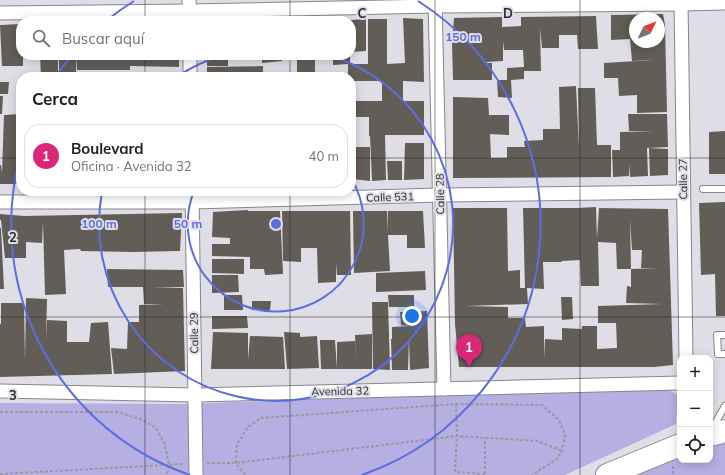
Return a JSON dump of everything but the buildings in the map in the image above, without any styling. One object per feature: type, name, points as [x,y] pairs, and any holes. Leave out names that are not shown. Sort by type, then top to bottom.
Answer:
[{"type":"highway","points":[[713,434],[725,431]]},
{"type":"highway","points":[[607,475],[677,446]]},
{"type":"street","name":"Calle 27","points":[[681,2],[686,355]]},
{"type":"street","points":[[0,13],[190,11],[435,3],[725,3]]},
{"type":"street","name":"Calle 28","points":[[435,3],[444,389]]},
{"type":"street","points":[[190,60],[190,72]]},
{"type":"street","name":"Calle 531","points":[[356,196],[683,192]]},
{"type":"street","name":"Calle 531","points":[[0,202],[192,197],[316,196]]},
{"type":"street","name":"Calle 29","points":[[192,197],[196,469]]},
{"type":"street","name":"Avenida 32","points":[[0,392],[194,395],[677,383]]},
{"type":"lane","points":[[703,189],[725,189]]},
{"type":"lane","points":[[725,335],[717,335],[718,354],[725,354]]},
{"type":"lane","points":[[712,427],[725,406]]},
{"type":"path","points":[[456,404],[457,436],[455,472],[485,475],[485,438]]},
{"type":"path","points":[[245,475],[236,463],[238,444],[248,427],[261,418],[456,404],[542,405],[559,420],[565,436],[562,451],[557,459],[532,475]]},
{"type":"path","points":[[0,412],[117,412],[143,420],[156,428],[165,444],[169,465],[167,475]]},
{"type":"path","points":[[0,474],[169,465],[196,469],[457,436],[538,441],[562,451]]},
{"type":"shaded area","points":[[663,387],[677,394],[676,424],[565,475],[0,475],[0,403],[181,404]]},
{"type":"shaded area","points":[[725,439],[725,475],[624,475],[677,455],[677,463],[713,463],[713,443]]},
{"type":"place","name":"Boulevard","points":[[469,367]]}]
